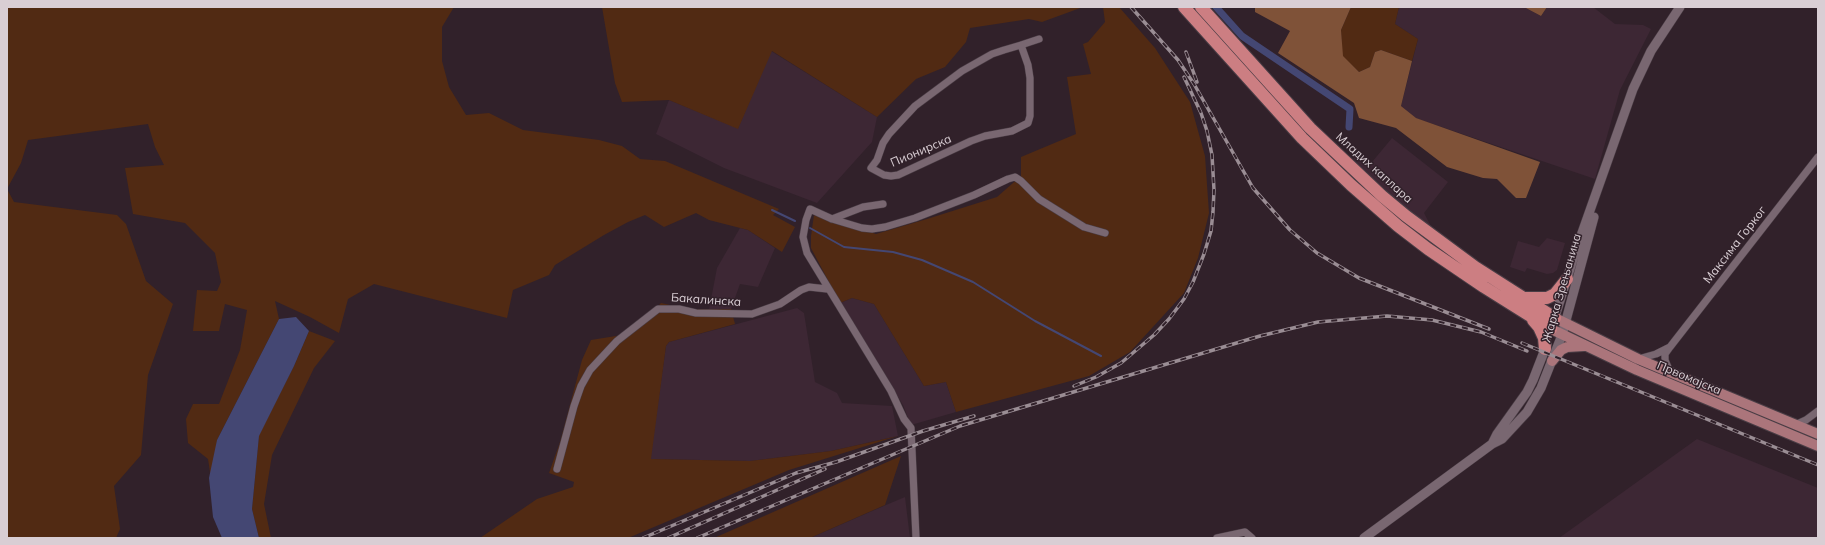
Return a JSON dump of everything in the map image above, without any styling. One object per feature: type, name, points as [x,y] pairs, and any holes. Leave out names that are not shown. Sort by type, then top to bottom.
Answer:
[{"type":"highway","points":[[1184,7],[1259,92],[1320,157],[1398,226],[1428,249],[1530,316],[1553,323]]},
{"type":"highway","name":"Младих каплара","points":[[1201,7],[1310,128],[1358,174],[1435,239],[1521,297],[1553,323]]},
{"type":"highway","points":[[1521,297],[1547,298],[1555,294],[1567,279]]},
{"type":"highway","points":[[1530,316],[1542,332],[1545,349]]},
{"type":"main road","name":"Првомајска","points":[[1553,323],[1566,324],[1638,359],[1818,434]]},
{"type":"main road","name":"Првомајска","points":[[1553,323],[1562,334],[1637,370],[1818,446]]},
{"type":"main road","points":[[1552,361],[1562,350],[1567,347],[1586,346]]},
{"type":"street","name":"Жарка Зрењанина","points":[[1492,444],[1497,434],[1527,392],[1533,380],[1545,349],[1567,279],[1633,89],[1651,51],[1680,7]]},
{"type":"street","name":"Пионирска","points":[[1021,45],[1028,64],[1030,78],[1030,116],[1028,123],[1012,131],[985,136],[971,141],[898,174],[891,176],[884,175],[871,168],[877,160],[888,134],[915,106],[962,71],[992,54],[1039,39]]},
{"type":"street","name":"Максима Горког","points":[[1670,347],[1818,158]]},
{"type":"street","name":"Жарка Зрењанина","points":[[1364,538],[1492,444],[1502,439],[1527,412],[1541,388],[1566,324],[1607,165]]},
{"type":"street","points":[[916,538],[911,428],[904,419],[891,391],[807,253],[803,237],[806,220],[810,209],[832,219],[862,228],[872,229],[886,227],[974,195],[1008,178],[1015,178],[1021,181],[1038,199],[1084,226],[1106,233]]},
{"type":"street","points":[[832,219],[863,207],[884,204]]},
{"type":"street","name":"Бакалинска","points":[[557,469],[574,406],[581,386],[590,370],[617,341],[658,309],[679,310],[696,313],[752,314],[780,304],[800,290],[809,287],[827,288]]},
{"type":"street","points":[[1638,359],[1670,347]]},
{"type":"street","points":[[1670,347],[1665,354],[1665,360],[1670,372]]},
{"type":"street","points":[[1795,425],[1818,411]]},
{"type":"street","points":[[1217,538],[1245,532],[1252,538]]},
{"type":"shaded area","points":[[7,7],[454,7],[442,27],[442,61],[449,87],[466,115],[489,113],[523,130],[599,140],[622,146],[640,159],[665,161],[779,209],[773,215],[795,227],[782,252],[748,230],[709,220],[696,213],[664,227],[645,215],[604,235],[555,265],[549,275],[513,290],[507,318],[374,284],[348,299],[339,333],[310,317],[275,301],[279,319],[217,440],[214,498],[208,459],[188,443],[186,419],[193,404],[219,404],[240,350],[247,310],[225,304],[219,331],[193,331],[197,290],[217,291],[221,282],[215,253],[185,223],[133,214],[125,168],[164,165],[155,147],[148,124],[28,140],[21,163],[7,189]]},
{"type":"shaded area","points":[[602,7],[1083,7],[1042,22],[1029,19],[970,28],[966,42],[945,67],[916,79],[877,117],[772,51],[738,129],[669,100],[622,102],[615,83]]},
{"type":"shaded area","points":[[1103,7],[1119,7],[1155,48],[1190,102],[1205,156],[1209,213],[1198,258],[1184,293],[1130,352],[1089,376],[956,412],[946,382],[924,386],[874,304],[852,298],[840,303],[811,248],[814,215],[876,234],[997,197],[1021,176],[1021,157],[1076,134],[1067,77],[1091,74],[1083,44],[1088,42],[1105,22]]},
{"type":"shaded area","points":[[1255,7],[1351,7],[1341,30],[1343,56],[1359,72],[1370,67],[1375,52],[1381,50],[1412,61],[1401,106],[1416,118],[1540,162],[1526,198],[1516,198],[1497,179],[1483,178],[1447,167],[1396,128],[1359,118],[1354,103],[1278,53],[1290,31],[1255,12]]},
{"type":"shaded area","points":[[1351,7],[1399,7],[1395,24],[1418,39],[1412,61],[1381,50],[1375,52],[1370,67],[1359,72],[1342,56],[1341,30]]},
{"type":"shaded area","points":[[1399,7],[1524,7],[1541,16],[1547,7],[1593,7],[1615,24],[1643,25],[1651,29],[1620,90],[1595,179],[1415,118],[1401,106],[1418,39],[1395,24]]},
{"type":"shaded area","points":[[1524,7],[1547,7],[1541,16]]},
{"type":"shaded area","points":[[771,51],[877,117],[872,142],[817,203],[724,168],[656,134],[669,100],[738,128]]},
{"type":"shaded area","points":[[1392,138],[1448,182],[1424,213],[1433,230],[1365,175],[1352,156],[1367,164],[1372,162]]},
{"type":"shaded area","points":[[7,189],[14,202],[117,215],[126,224],[146,281],[173,304],[148,375],[141,455],[114,486],[120,529],[116,538],[7,538]]},
{"type":"shaded area","points":[[740,228],[748,230],[775,248],[758,287],[740,284],[731,309],[709,310],[717,268]]},
{"type":"shaded area","points":[[1547,238],[1565,243],[1557,270],[1553,273],[1547,274],[1527,268],[1525,272],[1510,267],[1518,241],[1539,247]]},
{"type":"shaded area","points":[[852,298],[874,304],[924,386],[946,382],[956,412],[911,425],[903,405],[840,303]]},
{"type":"shaded area","points":[[661,303],[688,309],[731,309],[735,324],[669,342],[666,346],[651,459],[750,461],[831,451],[898,436],[789,470],[628,538],[480,538],[537,499],[573,487],[574,482],[549,473],[560,442],[582,360],[591,340],[622,335],[647,318]]},
{"type":"shaded area","points":[[797,308],[804,313],[815,382],[837,393],[842,403],[892,406],[898,436],[831,451],[750,461],[650,459],[666,346],[669,342]]},
{"type":"shaded area","points":[[309,331],[335,341],[314,368],[272,455],[264,504],[271,538],[259,538],[252,509],[259,435],[294,366]]},
{"type":"shaded area","points":[[1697,439],[1818,488],[1818,538],[1559,538]]},
{"type":"shaded area","points":[[901,456],[885,505],[810,538],[714,538]]},
{"type":"shaded area","points":[[905,497],[910,538],[810,538],[886,505]]},
{"type":"water","points":[[296,317],[309,331],[294,366],[259,436],[252,509],[259,538],[222,538],[213,517],[209,478],[217,440],[279,319]]},
{"type":"waterway","points":[[1216,7],[1242,36],[1350,109],[1349,127]]},
{"type":"waterway","points":[[772,210],[795,221]]},
{"type":"waterway","points":[[810,228],[844,247],[893,252],[922,260],[973,282],[1035,321],[1101,356]]},
{"type":"railway","points":[[1131,7],[1178,60],[1194,84],[1253,188],[1290,230],[1317,253],[1359,278],[1489,329]]},
{"type":"railway","points":[[1186,52],[1197,82]]},
{"type":"railway","points":[[1074,386],[1096,377],[1121,363],[1154,335],[1169,319],[1184,299],[1193,282],[1204,254],[1211,231],[1213,212],[1214,190],[1212,155],[1207,131],[1201,113],[1184,77]]},
{"type":"railway","points":[[697,538],[960,426],[1260,336],[1318,322],[1387,316],[1432,320],[1481,332],[1527,351]]},
{"type":"railway","points":[[1522,343],[1818,465]]},
{"type":"railway","points":[[643,538],[796,473],[836,462],[923,431],[974,416]]},
{"type":"railway","points":[[668,538],[825,469]]}]
